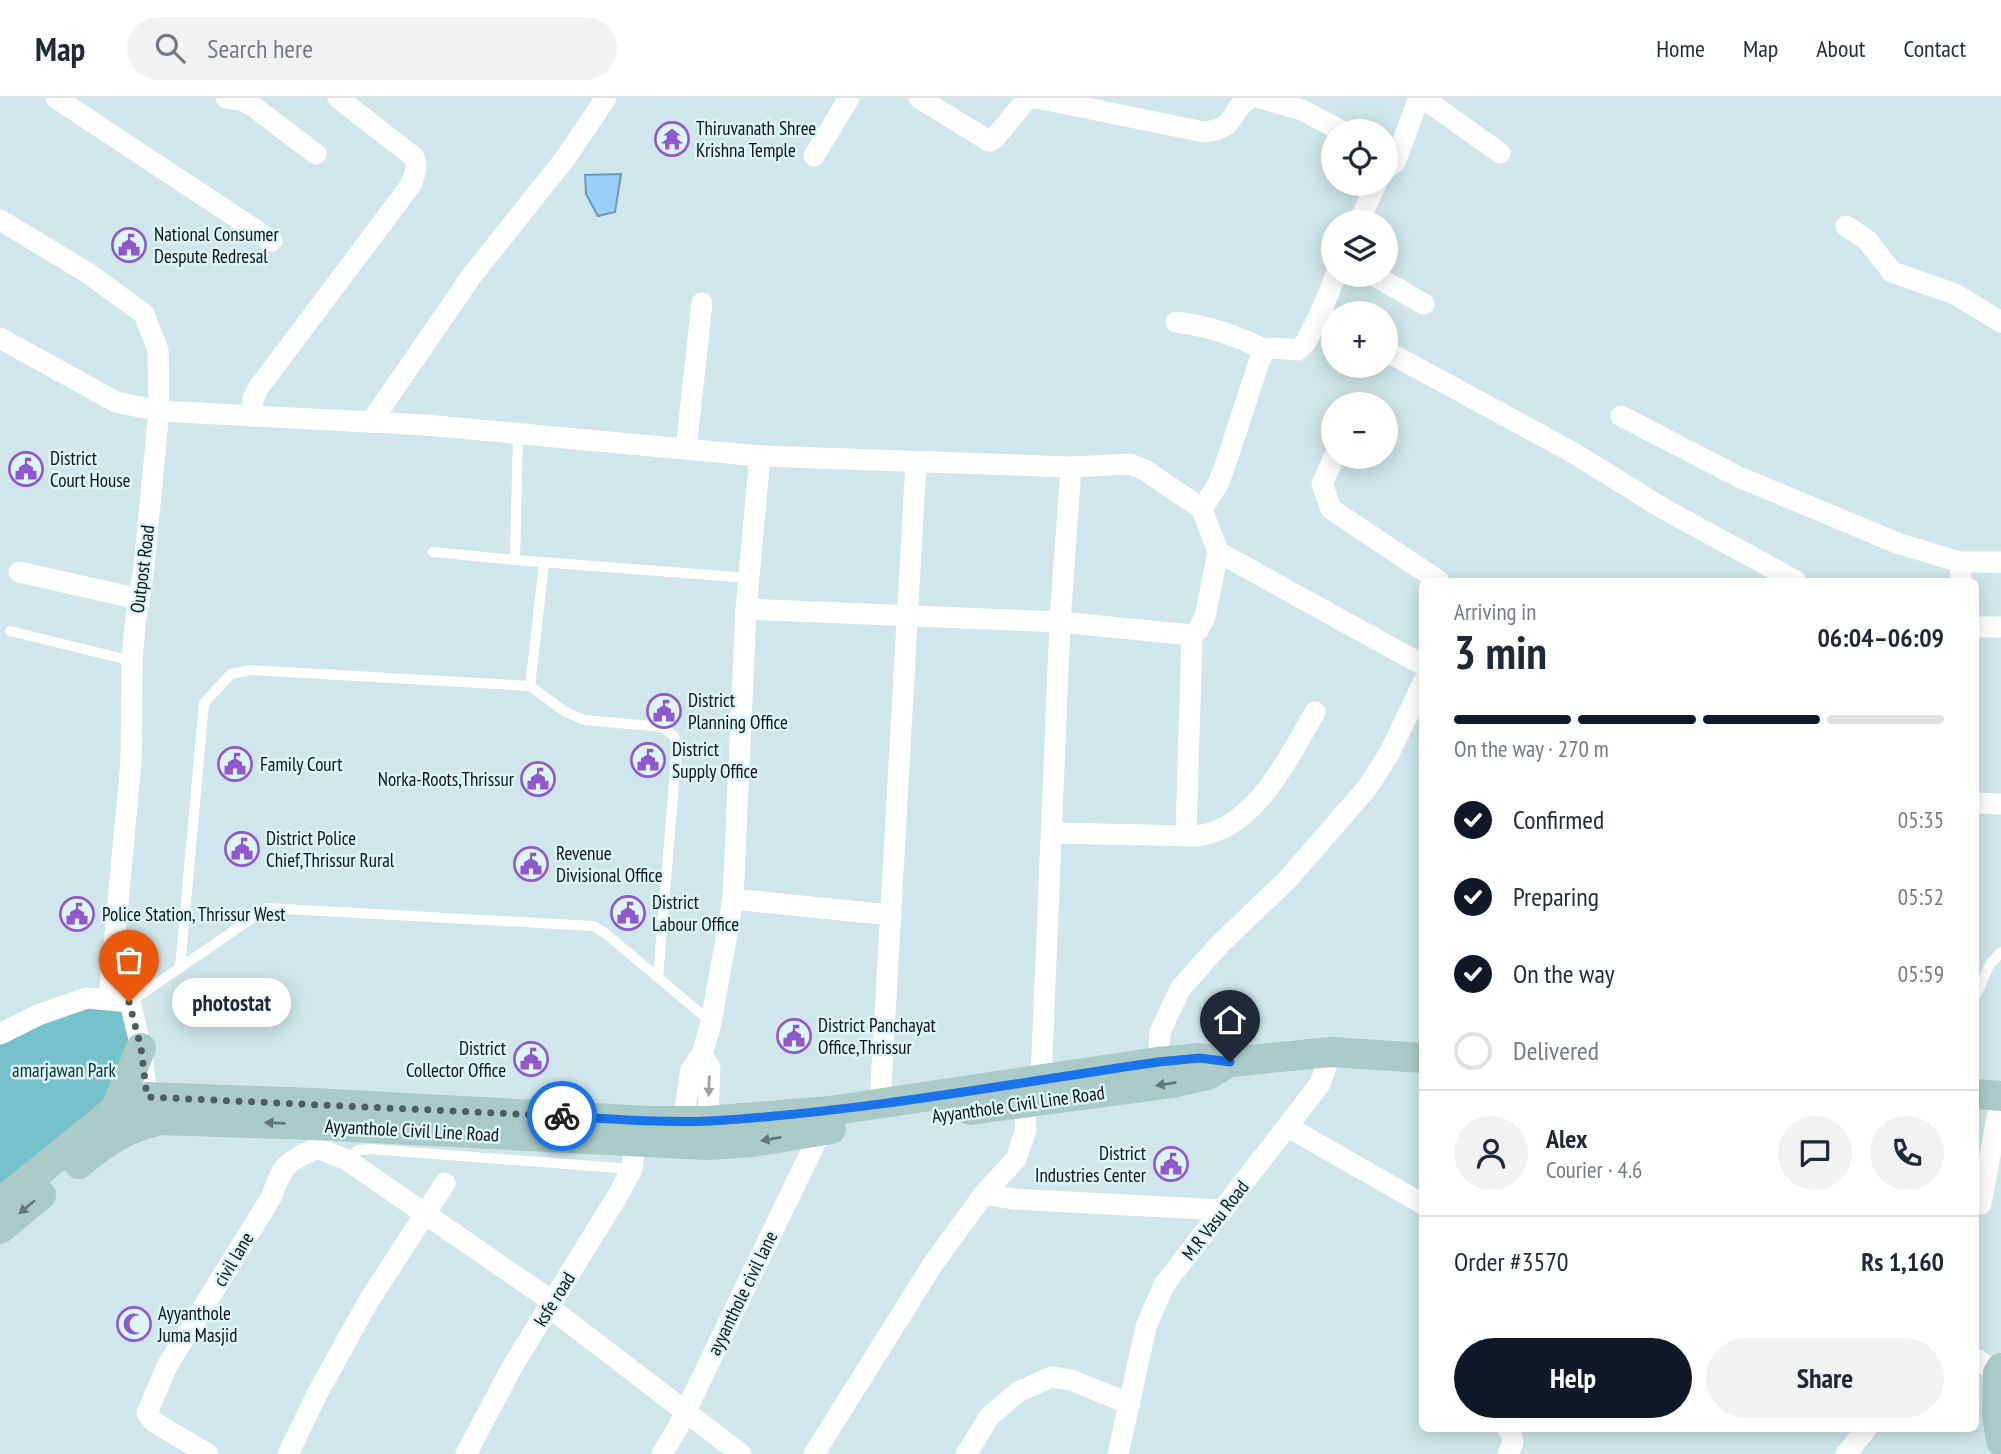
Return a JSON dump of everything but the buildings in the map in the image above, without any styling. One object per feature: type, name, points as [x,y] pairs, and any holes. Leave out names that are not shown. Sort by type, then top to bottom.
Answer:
[{"type":"main road","points":[[119,1121],[141,1048]]},
{"type":"main road","name":"Ayyanthole Civil Line Road","points":[[316,1125],[650,1121],[695,1133],[753,1142],[1036,1094],[1158,1062],[1200,1058],[1230,1062],[1331,1052],[1419,1058]]},
{"type":"main road","name":"Ayyanthole Civil Line Road","points":[[0,1229],[99,1147],[119,1121],[124,1104],[149,1109],[633,1155],[695,1133],[817,1112],[880,1104],[1173,1083],[1208,1075],[1230,1062]]},
{"type":"main road","points":[[1979,1094],[2001,1096]]},
{"type":"main road","name":"Ayyanthole Civil Line Road","points":[[0,1203],[119,1121]]},
{"type":"main road","points":[[1992,1367],[2001,1441]]},
{"type":"street","points":[[56,98],[272,241]]},
{"type":"street","points":[[226,98],[244,101],[254,107],[316,154]]},
{"type":"street","points":[[251,415],[258,387],[410,186],[416,174],[414,157],[338,98]]},
{"type":"street","points":[[371,422],[473,274],[564,160],[606,98]]},
{"type":"street","points":[[814,156],[849,98]]},
{"type":"street","points":[[919,98],[989,141],[995,138],[1026,100],[1036,98],[1204,132],[1217,131],[1230,124],[1244,102],[1250,98]]},
{"type":"street","points":[[1260,98],[1304,104],[1325,119]]},
{"type":"street","points":[[1398,155],[1421,98],[1500,153]]},
{"type":"street","name":"Outpost Road","points":[[0,220],[88,273],[144,314],[158,350],[159,411],[132,661],[131,762],[120,1000],[141,1048],[149,1109]]},
{"type":"street","points":[[1846,226],[1867,240],[1892,272],[1955,294],[2001,322]]},
{"type":"street","points":[[1394,287],[1424,304]]},
{"type":"street","points":[[686,449],[702,303]]},
{"type":"street","points":[[1176,322],[1224,331],[1265,350],[1298,350],[1321,324]]},
{"type":"street","points":[[0,338],[116,402],[159,411],[518,433],[760,456],[1071,467],[1130,464],[1145,470],[1202,509],[1218,552],[1205,617],[1192,635],[1060,622],[746,609]]},
{"type":"street","points":[[1202,509],[1218,484],[1265,350]]},
{"type":"street","points":[[1398,358],[1572,452],[1664,509],[1791,578]]},
{"type":"street","points":[[1621,416],[1740,477],[1961,571],[2001,562]]},
{"type":"street","points":[[695,1133],[691,1070],[702,1054],[711,1023],[733,899],[746,609],[760,456]]},
{"type":"street","points":[[880,1104],[916,462]]},
{"type":"street","points":[[814,1454],[933,1265],[984,1194],[1016,1159],[1036,1094],[1053,833],[1060,622],[1071,467]]},
{"type":"street","points":[[1329,469],[1322,484],[1332,509],[1434,578]]},
{"type":"street","points":[[1218,552],[1419,663]]},
{"type":"street","points":[[19,572],[139,599]]},
{"type":"street","points":[[1979,627],[2001,627]]},
{"type":"street","points":[[1186,834],[1192,635]]},
{"type":"street","points":[[1158,1062],[1160,1032],[1180,989],[1219,945],[1289,878],[1367,788],[1389,754],[1419,691]]},
{"type":"street","points":[[1053,833],[1195,836],[1217,831],[1250,811],[1268,788],[1315,712]]},
{"type":"street","points":[[1979,803],[2001,804]]},
{"type":"street","points":[[733,899],[891,915]]},
{"type":"street","points":[[0,1034],[38,1015],[87,998],[120,1000]]},
{"type":"street","name":"M.R Vasu Road","points":[[1118,1454],[1146,1326],[1164,1285],[1320,1084],[1331,1052]]},
{"type":"street","points":[[1981,1204],[2001,1096]]},
{"type":"street","points":[[316,1125],[347,1160],[551,1304],[741,1454]]},
{"type":"street","name":"civil lane","points":[[208,1454],[147,1413],[154,1393],[182,1340],[272,1196],[282,1169],[298,1155],[316,1125]]},
{"type":"street","points":[[1288,1127],[1419,1202]]},
{"type":"street","name":"ayyanthole civil lane","points":[[662,1454],[821,1131]]},
{"type":"street","name":"ksfe road","points":[[466,1454],[512,1367],[618,1195],[633,1155]]},
{"type":"street","points":[[290,1450],[383,1275],[445,1183]]},
{"type":"street","points":[[984,1194],[1013,1199],[1223,1210]]},
{"type":"street","points":[[966,1454],[990,1416],[1018,1392],[1051,1377],[1071,1380],[1130,1404]]},
{"type":"street","points":[[1508,1454],[1513,1442],[1510,1432]]},
{"type":"street","points":[[1846,1454],[1864,1432]]},
{"type":"lane","points":[[515,560],[518,433]]},
{"type":"lane","points":[[433,552],[544,564],[749,578]]},
{"type":"lane","points":[[530,687],[544,564]]},
{"type":"lane","points":[[10,631],[132,661]]},
{"type":"lane","points":[[180,968],[204,704],[231,674],[250,670],[530,687],[564,711],[584,720],[663,727],[674,736],[677,744],[658,978]]},
{"type":"lane","points":[[120,1000],[180,968],[267,908],[593,926],[605,933],[711,1023]]},
{"type":"lane","points":[[1979,988],[1990,964],[2001,952]]},
{"type":"lane","points":[[347,1160],[358,1150],[369,1149],[633,1155]]},
{"type":"green space","name":"amarjawan Park","points":[[129,1002],[139,1047],[114,1108],[0,1201],[0,1034],[38,1015]]},
{"type":"shaded area","points":[[621,174],[615,212],[598,216],[586,194],[585,175]]},
{"type":"way so far","points":[[129,1002],[141,1048],[147,1097],[562,1116]]},
{"type":"place","name":"Thiruvanath Shree Krishna Temple","points":[[672,139]]},
{"type":"place","name":"National Consumer Despute Redresal","points":[[129,245]]},
{"type":"place","name":"District Court House","points":[[26,469]]},
{"type":"place","name":"District Planning Office","points":[[664,711]]},
{"type":"place","name":"District Supply Office","points":[[648,760]]},
{"type":"place","name":"Family Court","points":[[235,764]]},
{"type":"place","name":"Norka-Roots,Thrissur","points":[[538,779]]},
{"type":"place","name":"District Police Chief,Thrissur Rural","points":[[242,849]]},
{"type":"place","name":"Revenue Divisional Office","points":[[531,864]]},
{"type":"place","name":"District Labour Office","points":[[628,913]]},
{"type":"place","name":"Police Station, Thrissur West","points":[[77,914]]},
{"type":"place","name":"photostat","points":[[129,1002]]},
{"type":"place","name":"District Panchayat Office,Thrissur","points":[[794,1036]]},
{"type":"place","name":"District Collector Office","points":[[531,1059]]},
{"type":"place","name":"District Industries Center","points":[[1171,1164]]},
{"type":"place","name":"Ayyanthole Juma Masjid","points":[[134,1324]]},
{"type":"route","points":[[562,1116],[708,1121],[789,1115],[1158,1062],[1200,1058],[1230,1062]]}]
